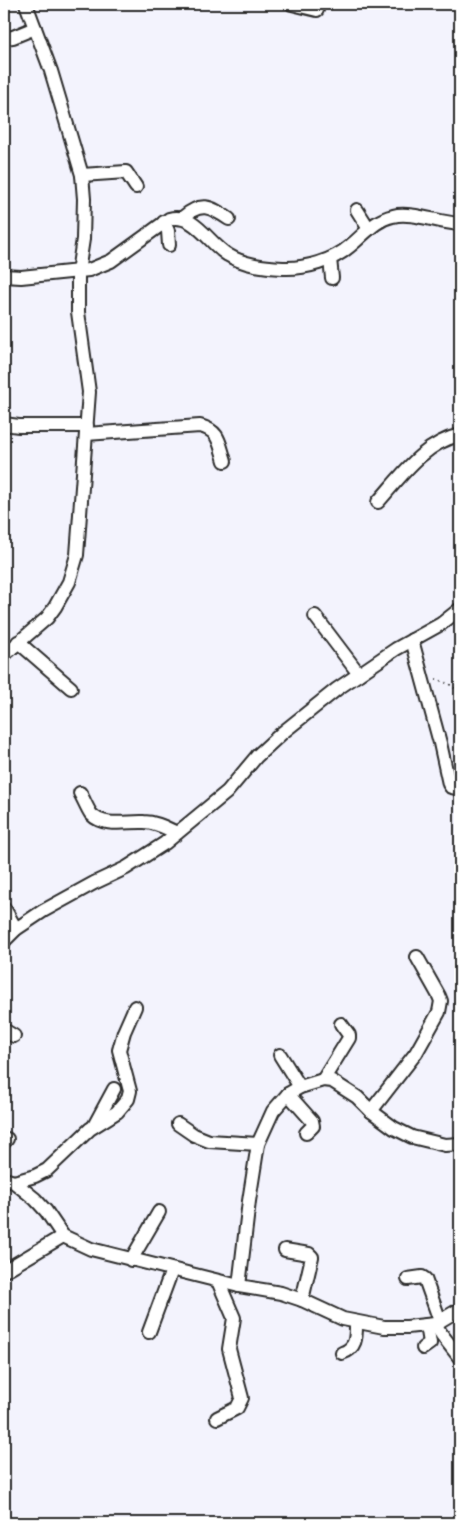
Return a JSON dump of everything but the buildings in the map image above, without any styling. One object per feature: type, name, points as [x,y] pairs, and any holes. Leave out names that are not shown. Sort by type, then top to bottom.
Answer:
[{"type":"street","points":[[4,655],[47,618],[55,608],[69,582],[77,555],[89,392],[78,312],[78,272],[83,239],[84,199],[82,175],[51,71],[26,4]]},
{"type":"street","points":[[292,4],[317,10]]},
{"type":"street","points":[[4,38],[13,37],[35,28]]},
{"type":"street","points":[[82,175],[126,172],[136,187]]},
{"type":"street","points":[[182,218],[195,208],[206,206],[229,219]]},
{"type":"street","points":[[357,210],[369,228]]},
{"type":"street","points":[[4,276],[21,277],[89,270],[111,261],[169,219],[182,218],[188,221],[226,254],[239,261],[255,265],[285,268],[313,264],[330,259],[343,252],[369,228],[383,219],[404,214],[428,220],[460,224]]},
{"type":"street","points":[[164,222],[168,231],[169,245]]},
{"type":"street","points":[[330,259],[332,278]]},
{"type":"street","points":[[4,424],[86,430],[200,426],[214,432],[225,461]]},
{"type":"street","points":[[378,502],[426,450],[436,443],[460,434]]},
{"type":"street","points":[[4,941],[16,929],[94,883],[126,868],[177,833],[227,792],[257,756],[282,733],[337,689],[412,640],[441,624],[460,609]]},
{"type":"street","points":[[315,616],[359,674]]},
{"type":"street","points":[[412,640],[440,742],[449,784],[451,788],[460,789]]},
{"type":"street","points":[[18,642],[70,688]]},
{"type":"street","points":[[80,793],[92,814],[100,820],[107,822],[157,824],[177,833]]},
{"type":"street","points":[[4,908],[16,929]]},
{"type":"street","points":[[371,1111],[409,1063],[439,1012],[441,1001],[417,957]]},
{"type":"street","points":[[9,1180],[35,1176],[47,1170],[94,1126],[117,1112],[129,1096],[130,1091],[120,1050],[124,1032],[135,1006]]},
{"type":"street","points":[[323,1080],[349,1038],[341,1024]]},
{"type":"street","points":[[280,1055],[300,1087]]},
{"type":"street","points":[[239,1286],[258,1144],[273,1111],[288,1094],[300,1087],[323,1080],[338,1084],[357,1097],[371,1111],[394,1128],[412,1137],[445,1144],[460,1144]]},
{"type":"street","points":[[94,1126],[114,1088]]},
{"type":"street","points":[[288,1094],[312,1122],[313,1126],[306,1133]]},
{"type":"street","points":[[178,1124],[194,1135],[209,1141],[258,1144]]},
{"type":"street","points":[[9,1180],[46,1211],[63,1236],[91,1249],[239,1286],[281,1293],[356,1323],[384,1327],[434,1323],[460,1309]]},
{"type":"street","points":[[131,1260],[159,1212]]},
{"type":"street","points":[[4,1271],[63,1236]]},
{"type":"street","points":[[285,1250],[309,1254],[312,1257],[302,1300]]},
{"type":"street","points":[[149,1332],[172,1270]]},
{"type":"street","points":[[408,1279],[420,1277],[425,1279],[434,1323],[460,1358]]},
{"type":"street","points":[[217,1418],[237,1408],[242,1398],[229,1349],[234,1318],[218,1281]]},
{"type":"street","points":[[342,1353],[352,1348],[354,1344],[356,1323]]},
{"type":"street","points":[[422,1348],[430,1343],[434,1323]]},
{"type":"path","points":[[420,674],[449,684],[460,692]]}]
